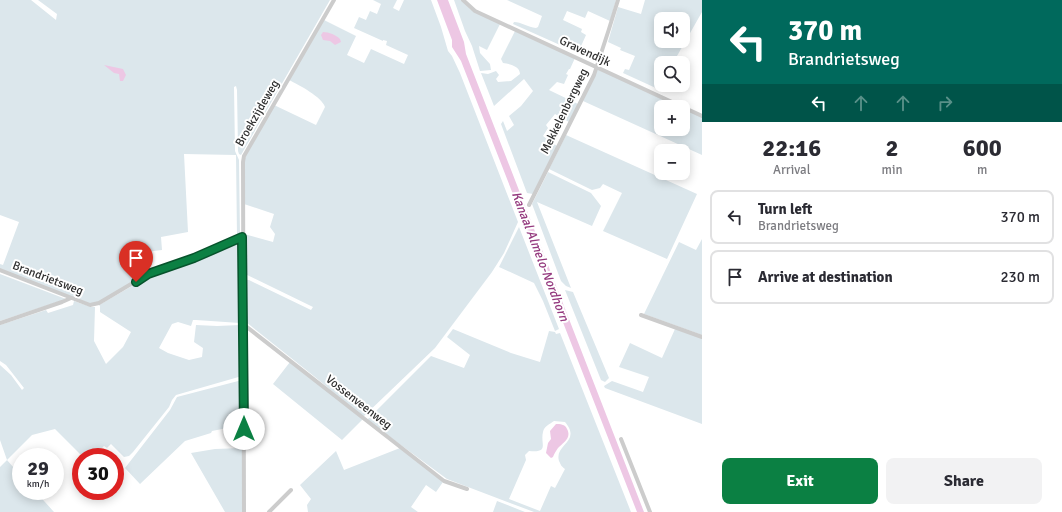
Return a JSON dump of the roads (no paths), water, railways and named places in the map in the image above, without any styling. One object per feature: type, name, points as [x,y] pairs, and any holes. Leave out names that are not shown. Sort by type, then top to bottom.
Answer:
[{"type":"street","name":"Broekzijdeweg","points":[[244,512],[242,237],[244,156],[334,0]]},
{"type":"street","name":"Gravendijk","points":[[463,0],[475,11],[702,116]]},
{"type":"street","name":"Mekkelenbergweg","points":[[529,205],[597,67],[618,0]]},
{"type":"street","name":"Brandrietsweg","points":[[0,270],[90,305],[99,303],[148,274],[194,258],[242,237]]},
{"type":"street","points":[[0,323],[71,298]]},
{"type":"street","points":[[640,315],[702,337]]},
{"type":"street","name":"Vossenveenweg","points":[[243,324],[444,481],[466,489]]},
{"type":"street","points":[[621,439],[650,512]]},
{"type":"street","points":[[269,512],[291,490]]},
{"type":"water","name":"Kanaal Almelo-Nordhorn","points":[[437,0],[448,0],[464,42],[466,54],[644,512],[637,512],[461,61],[452,47],[452,40]]},
{"type":"water","points":[[323,32],[334,35],[340,39],[341,42],[335,45],[330,41],[323,40],[321,35]]},
{"type":"water","points":[[104,65],[123,69],[126,75],[123,81],[120,81],[119,74],[114,73]]},
{"type":"water","points":[[556,424],[565,426],[568,432],[568,438],[551,458],[546,453],[548,443],[551,439],[550,431]]}]
